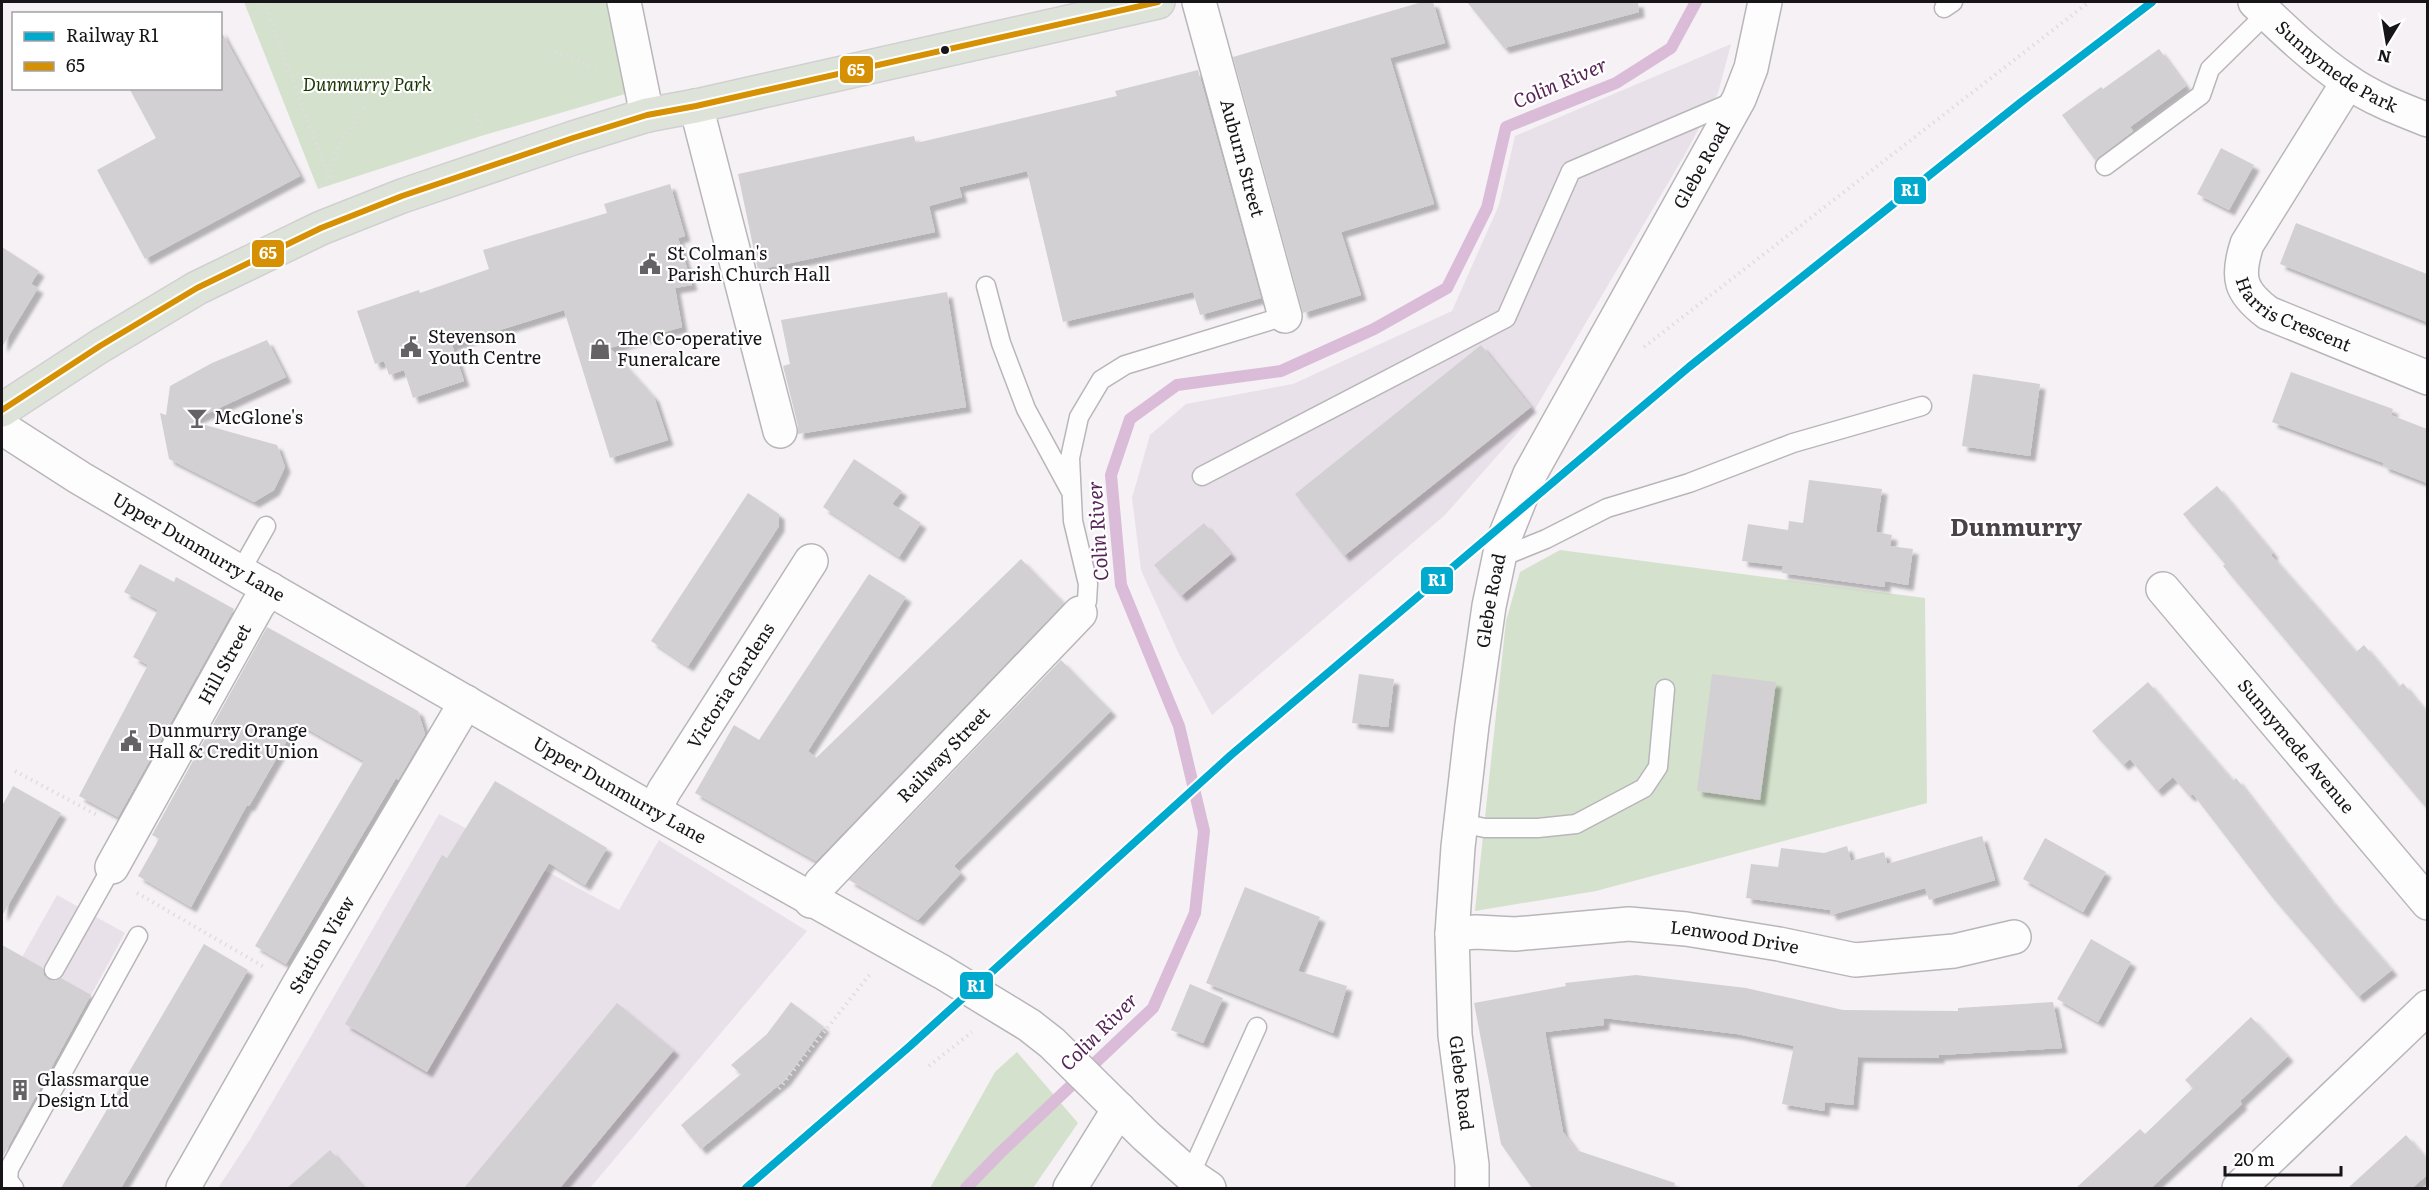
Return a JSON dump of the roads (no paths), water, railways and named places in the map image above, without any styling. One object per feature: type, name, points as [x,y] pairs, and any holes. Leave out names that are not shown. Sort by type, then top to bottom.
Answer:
[{"type":"main road","points":[[2,410],[100,346],[197,288],[321,228],[402,196],[647,115],[1158,2]]},
{"type":"street","points":[[624,2],[647,115]]},
{"type":"street","name":"Auburn Street","points":[[1199,2],[1285,316]]},
{"type":"street","name":"Glebe Road","points":[[1472,1188],[1472,1165],[1455,1035],[1452,934],[1472,725],[1489,606],[1499,558],[1510,520],[1530,474],[1739,99],[1751,68],[1765,2]]},
{"type":"street","name":"Sunnymede Park","points":[[2261,7],[2303,47],[2348,82],[2395,107],[2427,120]]},
{"type":"street","name":"Harris Crescent","points":[[2348,82],[2247,244],[2240,265],[2243,286],[2251,300],[2268,313],[2427,378]]},
{"type":"street","points":[[696,106],[780,431]]},
{"type":"street","name":"Upper Dunmurry Lane","points":[[2,428],[66,469],[240,572],[1029,1025],[1052,1043],[1199,1182]]},
{"type":"street","name":"Victoria Gardens","points":[[654,811],[811,561]]},
{"type":"street","name":"Hill Street","points":[[110,871],[258,605],[270,589]]},
{"type":"street","name":"Sunnymede Avenue","points":[[2163,589],[2427,903]]},
{"type":"street","name":"Railway Street","points":[[811,901],[821,883],[1080,613]]},
{"type":"street","name":"Station View","points":[[183,1188],[298,986],[466,702]]},
{"type":"street","name":"Lenwood Drive","points":[[1452,934],[1476,932],[1515,934],[1629,924],[1686,929],[1779,944],[1855,960],[1954,951],[2014,937]]},
{"type":"street","points":[[2239,1188],[2427,1007]]},
{"type":"street","points":[[1070,1188],[1114,1103]]},
{"type":"lane","points":[[2105,166],[2201,95],[2210,69],[2261,7]]},
{"type":"lane","points":[[1202,476],[1506,318],[1570,171],[1739,99]]},
{"type":"lane","points":[[986,286],[1001,343],[1026,409],[1072,494]]},
{"type":"lane","points":[[1080,613],[1087,601],[1088,584],[1073,521],[1070,458],[1079,417],[1101,380],[1125,365],[1285,316]]},
{"type":"lane","points":[[1499,558],[1546,539],[1607,508],[1689,483],[1793,443],[1922,406]]},
{"type":"lane","points":[[240,572],[266,526]]},
{"type":"lane","points":[[1461,823],[1485,828],[1538,828],[1575,824],[1644,788],[1658,767],[1665,689]]},
{"type":"lane","points":[[54,970],[110,871]]},
{"type":"lane","points":[[14,1188],[8,1180],[9,1169],[138,936]]},
{"type":"lane","points":[[1199,1182],[1257,1027]]},
{"type":"waterway","name":"Colin River","points":[[966,1188],[1153,1008],[1195,913],[1204,831],[1179,726],[1121,585],[1111,475],[1130,419],[1177,385],[1281,371],[1374,329],[1447,288],[1487,208],[1506,127],[1616,83],[1671,48],[1696,2]]},
{"type":"rail line","name":"R1","points":[[746,1188],[910,1046],[1231,755],[1689,367],[2020,103],[2152,2]]},
{"type":"place","name":"St Colman's Parish Church Hall","points":[[650,264]]},
{"type":"place","name":"Stevenson Youth Centre","points":[[411,347]]},
{"type":"place","name":"The Co-operative Funeralcare","points":[[600,349]]},
{"type":"place","name":"McGlone's","points":[[197,418]]},
{"type":"place","name":"Dunmurry Orange Hall & Credit Union","points":[[131,741]]},
{"type":"place","name":"Glassmarque Design Ltd","points":[[20,1090]]},
{"type":"district","name":"Dunmurry","points":[[2016,528]]},
{"type":"park label","name":"Dunmurry Park","points":[[367,85]]}]
